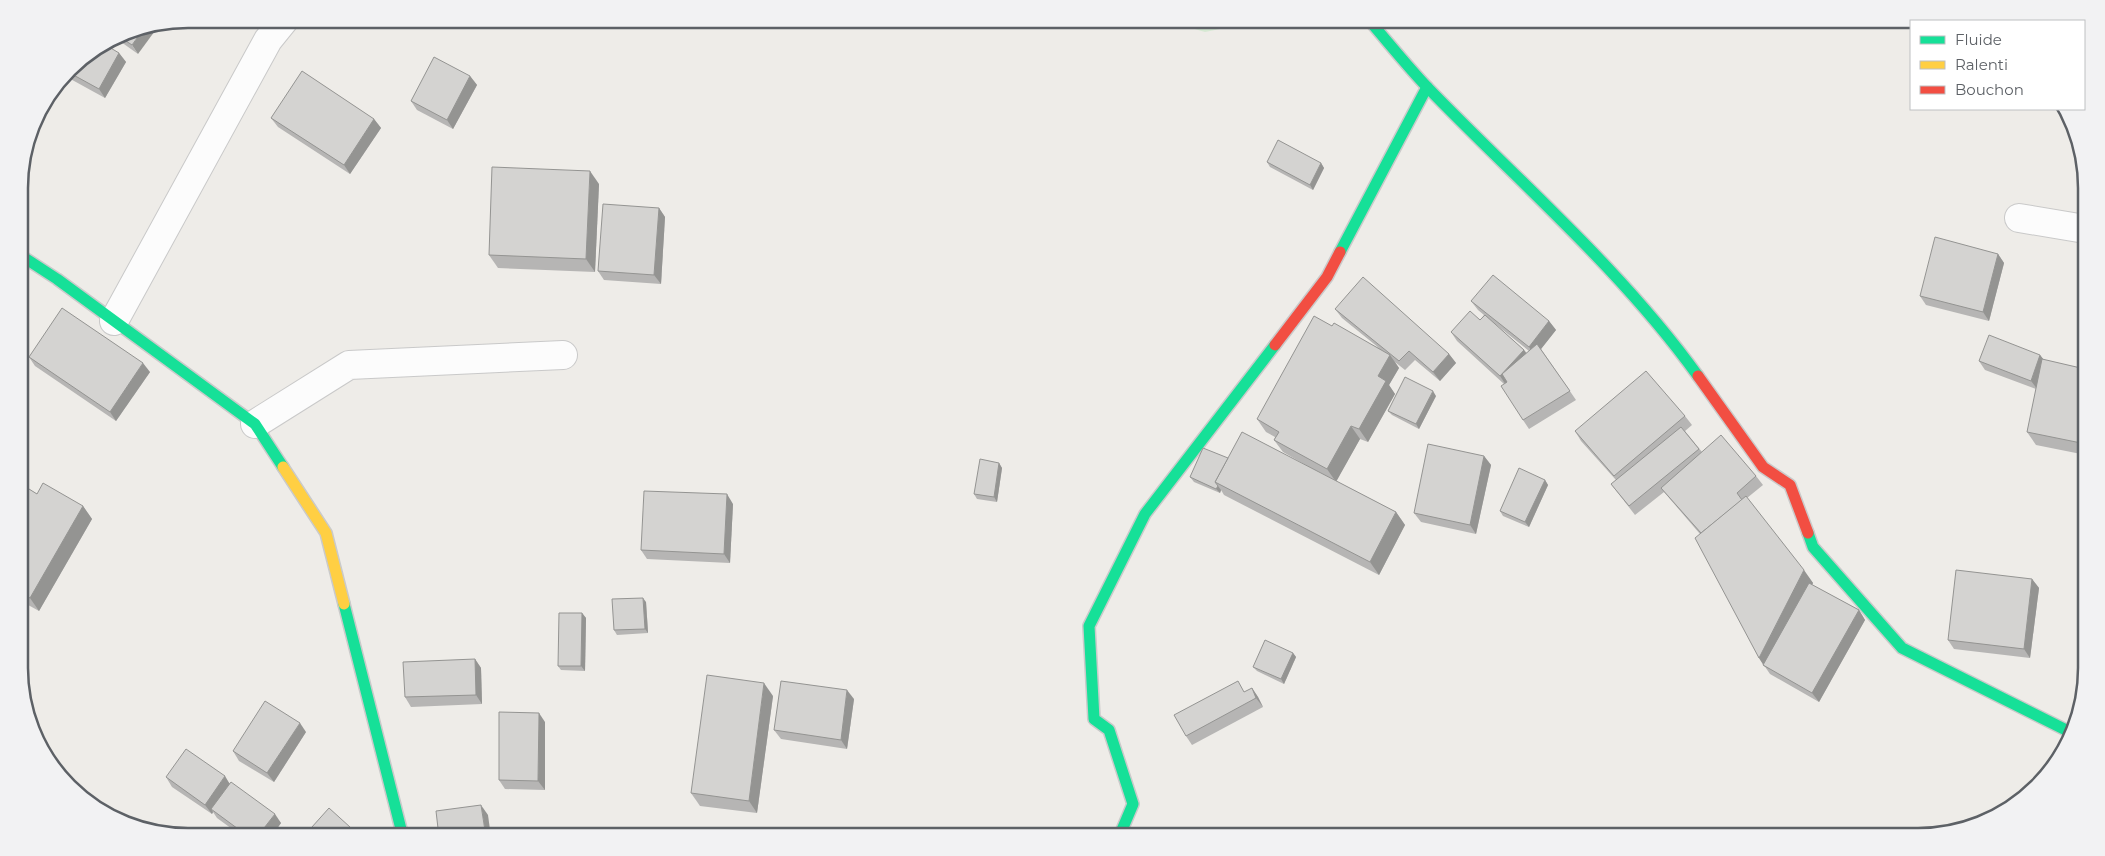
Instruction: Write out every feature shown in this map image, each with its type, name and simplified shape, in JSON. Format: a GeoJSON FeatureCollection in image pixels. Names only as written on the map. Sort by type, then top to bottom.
{"type":"FeatureCollection","features":[{"type":"Feature","properties":{"kind":"street"},"geometry":{"type":"LineString","coordinates":[[114,321],[268,40],[278,28]]}},
{"type":"Feature","properties":{"kind":"street"},"geometry":{"type":"LineString","coordinates":[[1376,28],[1426,87],[1573,230],[1679,350],[1763,467],[1790,486],[1814,547],[1902,648],[2065,730]]}},
{"type":"Feature","properties":{"kind":"street"},"geometry":{"type":"LineString","coordinates":[[1123,828],[1133,804],[1109,730],[1094,719],[1089,626],[1145,514],[1327,276],[1426,87]]}},
{"type":"Feature","properties":{"kind":"street"},"geometry":{"type":"LineString","coordinates":[[2019,218],[2078,228]]}},
{"type":"Feature","properties":{"kind":"street"},"geometry":{"type":"LineString","coordinates":[[28,261],[57,279],[255,424],[326,533],[401,828]]}},
{"type":"Feature","properties":{"kind":"street"},"geometry":{"type":"LineString","coordinates":[[255,424],[349,365],[563,355]]}},
{"type":"Feature","properties":{"kind":"green space"},"geometry":{"type":"Polygon","coordinates":[[[1191,28],[1225,28],[1205,32],[1191,28]]]}},
{"type":"Feature","properties":{"kind":"building"},"geometry":{"type":"Polygon","coordinates":[[[139,35],[132,45],[125,40],[139,35]]]}},
{"type":"Feature","properties":{"kind":"building"},"geometry":{"type":"Polygon","coordinates":[[[110,48],[119,53],[99,89],[73,75],[99,54],[110,48]]]}},
{"type":"Feature","properties":{"kind":"building"},"geometry":{"type":"Polygon","coordinates":[[[434,57],[470,76],[447,120],[411,101],[434,57]]]}},
{"type":"Feature","properties":{"kind":"building"},"geometry":{"type":"Polygon","coordinates":[[[302,71],[374,119],[344,165],[271,118],[302,71]]]}},
{"type":"Feature","properties":{"kind":"building"},"geometry":{"type":"Polygon","coordinates":[[[1278,140],[1321,163],[1310,185],[1267,162],[1278,140]]]}},
{"type":"Feature","properties":{"kind":"building"},"geometry":{"type":"Polygon","coordinates":[[[492,167],[590,171],[586,259],[489,255],[492,167]]]}},
{"type":"Feature","properties":{"kind":"building"},"geometry":{"type":"Polygon","coordinates":[[[603,204],[659,208],[654,275],[598,271],[603,204]]]}},
{"type":"Feature","properties":{"kind":"building"},"geometry":{"type":"Polygon","coordinates":[[[1935,237],[1998,254],[1983,312],[1920,296],[1935,237]]]}},
{"type":"Feature","properties":{"kind":"building"},"geometry":{"type":"Polygon","coordinates":[[[1493,275],[1549,321],[1529,347],[1471,301],[1493,275]]]}},
{"type":"Feature","properties":{"kind":"building"},"geometry":{"type":"Polygon","coordinates":[[[1363,277],[1449,354],[1433,372],[1409,351],[1399,361],[1335,309],[1363,277]]]}},
{"type":"Feature","properties":{"kind":"building"},"geometry":{"type":"Polygon","coordinates":[[[62,308],[143,363],[110,412],[29,357],[62,308]]]}},
{"type":"Feature","properties":{"kind":"building"},"geometry":{"type":"Polygon","coordinates":[[[1470,311],[1480,320],[1485,315],[1524,350],[1500,376],[1451,332],[1470,311]]]}},
{"type":"Feature","properties":{"kind":"building"},"geometry":{"type":"Polygon","coordinates":[[[1314,316],[1332,326],[1334,323],[1390,355],[1378,376],[1386,381],[1359,429],[1351,426],[1327,469],[1274,440],[1279,432],[1257,419],[1314,316]]]}},
{"type":"Feature","properties":{"kind":"building"},"geometry":{"type":"Polygon","coordinates":[[[1989,335],[2040,355],[2031,381],[1979,361],[1989,335]]]}},
{"type":"Feature","properties":{"kind":"building"},"geometry":{"type":"Polygon","coordinates":[[[1537,344],[1570,391],[1523,420],[1501,386],[1507,382],[1502,374],[1537,344]]]}},
{"type":"Feature","properties":{"kind":"building"},"geometry":{"type":"Polygon","coordinates":[[[2042,359],[2078,367],[2078,442],[2027,432],[2042,359]]]}},
{"type":"Feature","properties":{"kind":"building"},"geometry":{"type":"Polygon","coordinates":[[[1646,371],[1685,416],[1614,476],[1575,431],[1646,371]]]}},
{"type":"Feature","properties":{"kind":"building"},"geometry":{"type":"Polygon","coordinates":[[[1405,377],[1433,391],[1416,424],[1388,411],[1405,377]]]}},
{"type":"Feature","properties":{"kind":"building"},"geometry":{"type":"Polygon","coordinates":[[[1681,427],[1699,449],[1629,506],[1611,484],[1681,427]]]}},
{"type":"Feature","properties":{"kind":"building"},"geometry":{"type":"Polygon","coordinates":[[[1242,432],[1396,512],[1370,562],[1215,482],[1242,432]]]}},
{"type":"Feature","properties":{"kind":"building"},"geometry":{"type":"Polygon","coordinates":[[[1721,435],[1756,476],[1737,493],[1742,500],[1701,533],[1661,488],[1721,435]]]}},
{"type":"Feature","properties":{"kind":"building"},"geometry":{"type":"Polygon","coordinates":[[[1428,444],[1484,456],[1470,525],[1414,513],[1428,444]]]}},
{"type":"Feature","properties":{"kind":"building"},"geometry":{"type":"Polygon","coordinates":[[[1203,448],[1228,458],[1215,482],[1218,486],[1216,489],[1190,477],[1203,448]]]}},
{"type":"Feature","properties":{"kind":"building"},"geometry":{"type":"Polygon","coordinates":[[[980,459],[999,463],[994,497],[974,494],[980,459]]]}},
{"type":"Feature","properties":{"kind":"building"},"geometry":{"type":"Polygon","coordinates":[[[1519,468],[1545,480],[1525,522],[1500,511],[1519,468]]]}},
{"type":"Feature","properties":{"kind":"building"},"geometry":{"type":"Polygon","coordinates":[[[43,483],[83,506],[30,598],[28,597],[28,488],[37,494],[43,483]]]}},
{"type":"Feature","properties":{"kind":"building"},"geometry":{"type":"Polygon","coordinates":[[[644,491],[727,494],[724,554],[641,550],[644,491]]]}},
{"type":"Feature","properties":{"kind":"building"},"geometry":{"type":"Polygon","coordinates":[[[1746,496],[1804,570],[1759,658],[1695,538],[1746,496]]]}},
{"type":"Feature","properties":{"kind":"building"},"geometry":{"type":"Polygon","coordinates":[[[1956,570],[2032,579],[2024,649],[1948,640],[1956,570]]]}},
{"type":"Feature","properties":{"kind":"building"},"geometry":{"type":"Polygon","coordinates":[[[1809,583],[1859,610],[1812,693],[1763,665],[1809,583]]]}},
{"type":"Feature","properties":{"kind":"building"},"geometry":{"type":"Polygon","coordinates":[[[643,598],[645,629],[614,630],[612,599],[643,598]]]}},
{"type":"Feature","properties":{"kind":"building"},"geometry":{"type":"Polygon","coordinates":[[[559,613],[582,613],[581,666],[558,666],[559,613]]]}},
{"type":"Feature","properties":{"kind":"building"},"geometry":{"type":"Polygon","coordinates":[[[1265,640],[1293,653],[1281,679],[1253,667],[1265,640]]]}},
{"type":"Feature","properties":{"kind":"building"},"geometry":{"type":"Polygon","coordinates":[[[475,659],[476,695],[405,697],[403,662],[475,659]]]}},
{"type":"Feature","properties":{"kind":"building"},"geometry":{"type":"Polygon","coordinates":[[[707,675],[764,683],[749,801],[691,793],[707,675]]]}},
{"type":"Feature","properties":{"kind":"building"},"geometry":{"type":"Polygon","coordinates":[[[781,681],[847,690],[841,740],[774,730],[781,681]]]}},
{"type":"Feature","properties":{"kind":"building"},"geometry":{"type":"Polygon","coordinates":[[[1238,681],[1244,692],[1252,688],[1256,698],[1186,736],[1174,715],[1238,681]]]}},
{"type":"Feature","properties":{"kind":"building"},"geometry":{"type":"Polygon","coordinates":[[[265,701],[300,723],[267,773],[233,751],[265,701]]]}},
{"type":"Feature","properties":{"kind":"building"},"geometry":{"type":"Polygon","coordinates":[[[499,712],[539,713],[538,781],[499,780],[499,712]]]}},
{"type":"Feature","properties":{"kind":"building"},"geometry":{"type":"Polygon","coordinates":[[[186,749],[225,776],[205,805],[166,777],[186,749]]]}},
{"type":"Feature","properties":{"kind":"building"},"geometry":{"type":"Polygon","coordinates":[[[231,782],[275,814],[264,828],[237,828],[211,809],[231,782]]]}},
{"type":"Feature","properties":{"kind":"building"},"geometry":{"type":"Polygon","coordinates":[[[481,805],[485,828],[438,828],[436,811],[481,805]]]}},
{"type":"Feature","properties":{"kind":"building"},"geometry":{"type":"Polygon","coordinates":[[[329,808],[351,828],[311,828],[329,808]]]}},
{"type":"Feature","properties":{"kind":"traffic: fast"},"geometry":{"type":"LineString","coordinates":[[1376,28],[1428,88],[1603,263],[1668,337],[1698,376]]}},
{"type":"Feature","properties":{"kind":"traffic: fast"},"geometry":{"type":"LineString","coordinates":[[1340,252],[1427,87]]}},
{"type":"Feature","properties":{"kind":"traffic: fast"},"geometry":{"type":"LineString","coordinates":[[28,260],[57,279],[255,424],[283,467]]}},
{"type":"Feature","properties":{"kind":"traffic: fast"},"geometry":{"type":"LineString","coordinates":[[1123,828],[1133,804],[1109,730],[1094,719],[1089,626],[1145,514],[1275,345]]}},
{"type":"Feature","properties":{"kind":"traffic: fast"},"geometry":{"type":"LineString","coordinates":[[1808,533],[1813,547],[1902,648],[2065,730]]}},
{"type":"Feature","properties":{"kind":"traffic: fast"},"geometry":{"type":"LineString","coordinates":[[344,604],[401,828]]}},
{"type":"Feature","properties":{"kind":"traffic: slow"},"geometry":{"type":"LineString","coordinates":[[283,467],[326,533],[344,604]]}},
{"type":"Feature","properties":{"kind":"traffic: jam"},"geometry":{"type":"LineString","coordinates":[[1275,345],[1327,277],[1340,252]]}},
{"type":"Feature","properties":{"kind":"traffic: jam"},"geometry":{"type":"LineString","coordinates":[[1698,376],[1763,467],[1790,485],[1808,533]]}}]}
